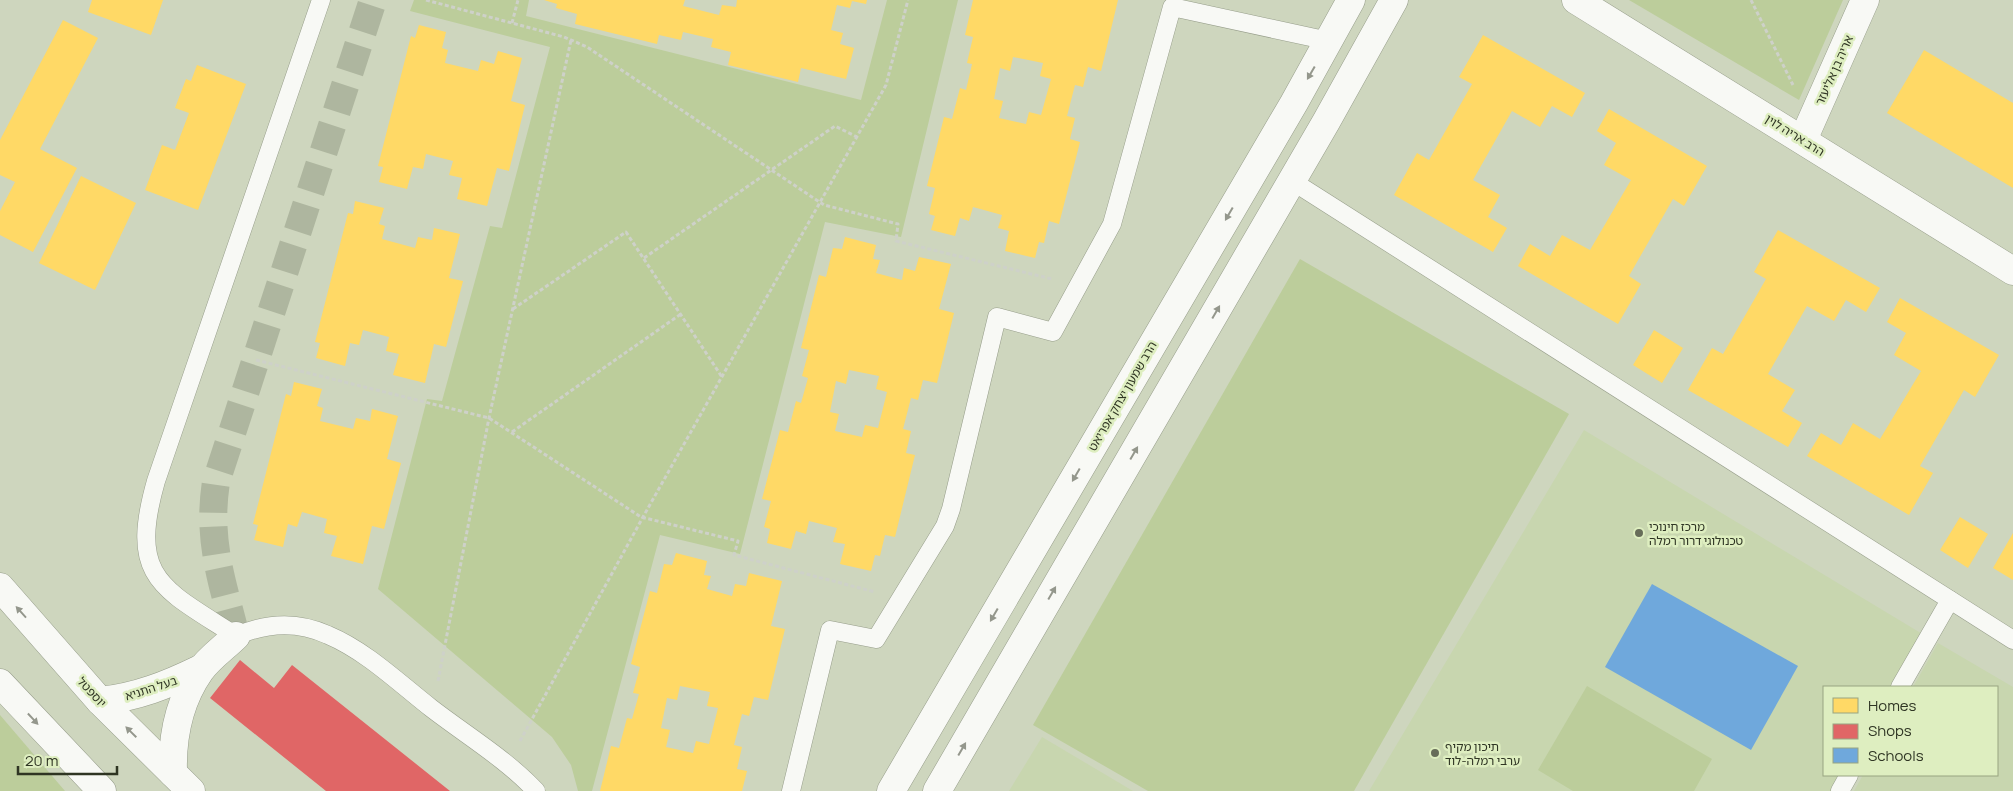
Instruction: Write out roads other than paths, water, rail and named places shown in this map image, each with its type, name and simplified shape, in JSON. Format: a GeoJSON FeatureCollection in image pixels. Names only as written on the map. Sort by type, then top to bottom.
{"type":"FeatureCollection","features":[{"type":"Feature","properties":{"kind":"street","name":"הרב שמעון יצחק אפריאט"},"geometry":{"type":"LineString","coordinates":[[891,791],[1329,41],[1351,0]]}},
{"type":"Feature","properties":{"kind":"street"},"geometry":{"type":"LineString","coordinates":[[937,791],[1292,181],[1371,44],[1394,0]]}},
{"type":"Feature","properties":{"kind":"street"},"geometry":{"type":"LineString","coordinates":[[1371,44],[1397,11],[1412,0]]}},
{"type":"Feature","properties":{"kind":"street","name":"הרב אריה לוין"},"geometry":{"type":"LineString","coordinates":[[1576,0],[1807,131],[2013,270]]}},
{"type":"Feature","properties":{"kind":"street"},"geometry":{"type":"LineString","coordinates":[[1593,0],[1612,22]]}},
{"type":"Feature","properties":{"kind":"street","name":"אריה בן אליעזר"},"geometry":{"type":"LineString","coordinates":[[1807,131],[1865,0]]}},
{"type":"Feature","properties":{"kind":"street","name":"יוספטל"},"geometry":{"type":"LineString","coordinates":[[0,587],[100,701],[182,782]]}},
{"type":"Feature","properties":{"kind":"street","name":"בעל התניא"},"geometry":{"type":"LineString","coordinates":[[100,701],[124,698],[155,690],[200,669],[236,636]]}},
{"type":"Feature","properties":{"kind":"street","name":"בעל התניא"},"geometry":{"type":"LineString","coordinates":[[182,782],[174,744],[180,710],[200,669]]}},
{"type":"Feature","properties":{"kind":"street"},"geometry":{"type":"LineString","coordinates":[[0,683],[102,791]]}},
{"type":"Feature","properties":{"kind":"lane"},"geometry":{"type":"LineString","coordinates":[[321,0],[156,481],[149,507],[146,531],[147,551],[153,570],[162,584],[177,597],[236,636],[254,628],[276,625],[298,626],[328,634],[356,650],[507,765],[536,791]]}},
{"type":"Feature","properties":{"kind":"lane"},"geometry":{"type":"LineString","coordinates":[[791,791],[830,630],[876,639],[945,526],[951,509],[997,317],[1054,332],[1112,224],[1172,6],[1329,41]]}},
{"type":"Feature","properties":{"kind":"lane"},"geometry":{"type":"LineString","coordinates":[[1292,181],[2013,640]]}},
{"type":"Feature","properties":{"kind":"lane"},"geometry":{"type":"LineString","coordinates":[[1901,686],[1950,600]]}},
{"type":"Feature","properties":{"kind":"lane"},"geometry":{"type":"LineString","coordinates":[[1840,791],[1848,776]]}},
{"type":"Feature","properties":{"kind":"tunnel"},"geometry":{"type":"LineString","coordinates":[[236,636],[217,560],[213,523],[216,482],[373,0]]}},
{"type":"Feature","properties":{"kind":"place","name":"מרכז חינוכי טכנולוגי דרור רמלה"},"geometry":{"type":"Point","coordinates":[1639,533]}},
{"type":"Feature","properties":{"kind":"place","name":"תיכון מקיף ערבי רמלה-לוד"},"geometry":{"type":"Point","coordinates":[1435,753]}}]}
